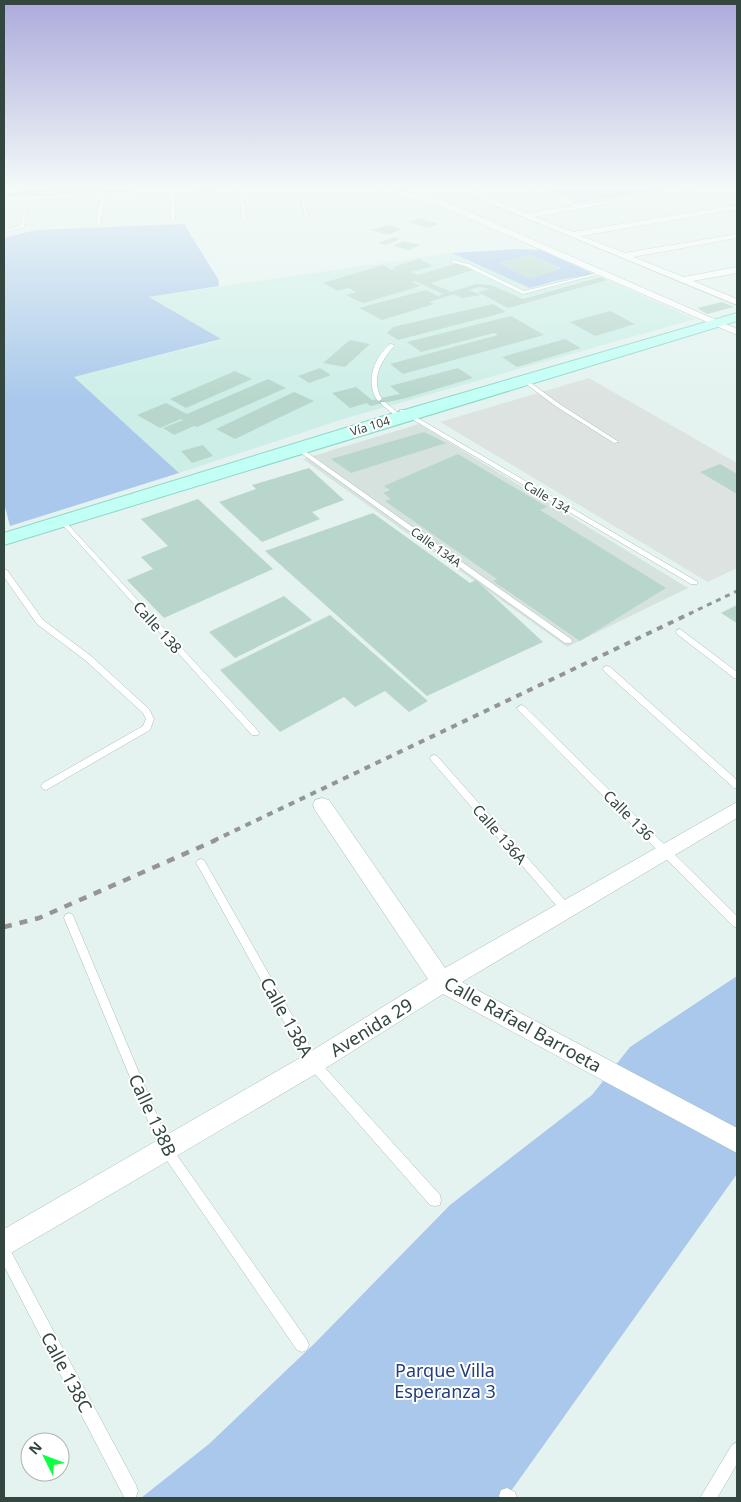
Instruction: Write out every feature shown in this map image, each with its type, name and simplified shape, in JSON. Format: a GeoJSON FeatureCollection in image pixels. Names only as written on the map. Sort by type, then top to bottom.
{"type":"FeatureCollection","features":[{"type":"Feature","properties":{"kind":"main road","name":"Vía 104"},"geometry":{"type":"LineString","coordinates":[[4,539],[403,414],[737,317]]}},
{"type":"Feature","properties":{"kind":"street"},"geometry":{"type":"LineString","coordinates":[[569,259],[737,332]]}},
{"type":"Feature","properties":{"kind":"street"},"geometry":{"type":"LineString","coordinates":[[632,259],[737,302]]}},
{"type":"Feature","properties":{"kind":"street"},"geometry":{"type":"LineString","coordinates":[[683,280],[737,270]]}},
{"type":"Feature","properties":{"kind":"street","name":"Calle Rafael Barroeta"},"geometry":{"type":"LineString","coordinates":[[322,805],[442,982],[737,1141]]}},
{"type":"Feature","properties":{"kind":"street","name":"Avenida 29"},"geometry":{"type":"LineString","coordinates":[[4,1244],[313,1063],[442,982],[737,809]]}},
{"type":"Feature","properties":{"kind":"lane"},"geometry":{"type":"LineString","coordinates":[[452,261],[467,265],[523,293],[601,273]]}},
{"type":"Feature","properties":{"kind":"lane","name":"Calle 134"},"geometry":{"type":"LineString","coordinates":[[392,345],[384,350],[377,366],[373,386],[381,401],[694,582]]}},
{"type":"Feature","properties":{"kind":"lane"},"geometry":{"type":"LineString","coordinates":[[524,380],[559,406],[616,442]]}},
{"type":"Feature","properties":{"kind":"lane","name":"Calle 134A"},"geometry":{"type":"LineString","coordinates":[[304,452],[568,641]]}},
{"type":"Feature","properties":{"kind":"lane","name":"Calle 138"},"geometry":{"type":"LineString","coordinates":[[62,521],[255,732]]}},
{"type":"Feature","properties":{"kind":"lane"},"geometry":{"type":"LineString","coordinates":[[4,572],[40,622],[88,658],[146,711],[150,719],[148,728],[46,786]]}},
{"type":"Feature","properties":{"kind":"lane"},"geometry":{"type":"LineString","coordinates":[[680,632],[737,676]]}},
{"type":"Feature","properties":{"kind":"lane"},"geometry":{"type":"LineString","coordinates":[[607,670],[737,785]]}},
{"type":"Feature","properties":{"kind":"lane","name":"Calle 136"},"geometry":{"type":"LineString","coordinates":[[520,708],[737,923]]}},
{"type":"Feature","properties":{"kind":"lane","name":"Calle 136A"},"geometry":{"type":"LineString","coordinates":[[434,758],[566,909]]}},
{"type":"Feature","properties":{"kind":"lane","name":"Calle 138A"},"geometry":{"type":"LineString","coordinates":[[201,863],[313,1063],[435,1200]]}},
{"type":"Feature","properties":{"kind":"lane","name":"Calle 138B"},"geometry":{"type":"LineString","coordinates":[[69,918],[165,1148],[302,1345]]}},
{"type":"Feature","properties":{"kind":"lane","name":"Calle 138C"},"geometry":{"type":"LineString","coordinates":[[4,1253],[130,1492]]}},
{"type":"Feature","properties":{"kind":"lane"},"geometry":{"type":"LineString","coordinates":[[708,1498],[737,1450]]}},
{"type":"Feature","properties":{"kind":"shaded area"},"geometry":{"type":"Polygon","coordinates":[[[410,259],[466,259],[530,288],[559,280],[594,274],[695,319],[350,417],[179,473],[74,377],[221,340],[149,297],[410,259]]]}},
{"type":"Feature","properties":{"kind":"shaded area"},"geometry":{"type":"Polygon","coordinates":[[[589,378],[737,463],[737,568],[708,582],[440,422],[589,378]]]}},
{"type":"Feature","properties":{"kind":"shaded area"},"geometry":{"type":"Polygon","coordinates":[[[419,424],[688,588],[567,647],[303,459],[419,424]]]}},
{"type":"Feature","properties":{"kind":"green space"},"geometry":{"type":"Polygon","coordinates":[[[4,259],[206,259],[218,279],[219,286],[149,297],[221,339],[74,377],[179,473],[10,526],[4,503],[4,259]]]}},
{"type":"Feature","properties":{"kind":"green space"},"geometry":{"type":"Polygon","coordinates":[[[466,259],[514,259],[499,263],[529,278],[560,269],[539,259],[561,259],[594,274],[559,280],[530,288],[466,259]]]}},
{"type":"Feature","properties":{"kind":"green space","name":"Parque Villa Esperanza 3"},"geometry":{"type":"Polygon","coordinates":[[[737,976],[737,1174],[506,1498],[141,1498],[209,1444],[315,1343],[450,1205],[592,1095],[630,1047],[737,976]]]}},
{"type":"Feature","properties":{"kind":"building"},"geometry":{"type":"Polygon","coordinates":[[[419,259],[433,266],[411,272],[418,275],[458,263],[473,270],[431,283],[451,292],[476,284],[491,285],[523,299],[601,277],[607,280],[508,308],[478,292],[490,289],[480,287],[469,290],[481,295],[462,298],[454,294],[429,302],[434,304],[382,320],[359,308],[426,290],[438,296],[443,294],[415,281],[412,282],[421,286],[363,303],[346,295],[356,292],[349,288],[338,291],[323,283],[383,265],[392,270],[397,269],[393,267],[419,259]]]}},
{"type":"Feature","properties":{"kind":"building"},"geometry":{"type":"Polygon","coordinates":[[[514,259],[539,259],[561,269],[529,278],[499,263],[514,259]]]}},
{"type":"Feature","properties":{"kind":"building"},"geometry":{"type":"Polygon","coordinates":[[[722,302],[734,307],[707,314],[697,308],[722,302]]]}},
{"type":"Feature","properties":{"kind":"building"},"geometry":{"type":"Polygon","coordinates":[[[493,304],[506,312],[398,340],[387,333],[393,327],[493,304]]]}},
{"type":"Feature","properties":{"kind":"building"},"geometry":{"type":"Polygon","coordinates":[[[610,311],[635,324],[595,336],[570,322],[610,311]]]}},
{"type":"Feature","properties":{"kind":"building"},"geometry":{"type":"Polygon","coordinates":[[[511,316],[544,335],[403,374],[390,364],[498,335],[494,333],[421,352],[407,342],[511,316]]]}},
{"type":"Feature","properties":{"kind":"building"},"geometry":{"type":"Polygon","coordinates":[[[565,339],[581,348],[517,367],[502,357],[565,339]]]}},
{"type":"Feature","properties":{"kind":"building"},"geometry":{"type":"Polygon","coordinates":[[[350,340],[370,344],[345,367],[323,363],[350,340]]]}},
{"type":"Feature","properties":{"kind":"building"},"geometry":{"type":"Polygon","coordinates":[[[320,368],[331,375],[309,383],[298,376],[320,368]]]}},
{"type":"Feature","properties":{"kind":"building"},"geometry":{"type":"Polygon","coordinates":[[[458,368],[473,378],[406,398],[370,406],[367,403],[350,408],[332,393],[356,387],[372,400],[400,394],[390,386],[458,368]]]}},
{"type":"Feature","properties":{"kind":"building"},"geometry":{"type":"Polygon","coordinates":[[[235,371],[252,379],[186,408],[170,399],[235,371]]]}},
{"type":"Feature","properties":{"kind":"building"},"geometry":{"type":"Polygon","coordinates":[[[268,379],[286,388],[197,427],[194,426],[174,435],[163,428],[183,420],[181,419],[160,428],[137,415],[166,403],[187,414],[268,379]]]}},
{"type":"Feature","properties":{"kind":"building"},"geometry":{"type":"Polygon","coordinates":[[[294,392],[314,401],[235,439],[216,429],[294,392]]]}},
{"type":"Feature","properties":{"kind":"building"},"geometry":{"type":"Polygon","coordinates":[[[424,432],[446,443],[351,473],[331,459],[424,432]]]}},
{"type":"Feature","properties":{"kind":"building"},"geometry":{"type":"Polygon","coordinates":[[[203,445],[213,456],[192,463],[181,451],[203,445]]]}},
{"type":"Feature","properties":{"kind":"building"},"geometry":{"type":"Polygon","coordinates":[[[458,454],[547,507],[540,510],[666,588],[580,641],[493,581],[497,579],[385,501],[391,499],[383,493],[390,490],[384,486],[458,454]]]}},
{"type":"Feature","properties":{"kind":"building"},"geometry":{"type":"Polygon","coordinates":[[[720,464],[737,474],[737,494],[700,472],[720,464]]]}},
{"type":"Feature","properties":{"kind":"building"},"geometry":{"type":"Polygon","coordinates":[[[309,468],[344,500],[312,512],[320,519],[262,542],[219,502],[256,489],[252,485],[309,468]]]}},
{"type":"Feature","properties":{"kind":"building"},"geometry":{"type":"Polygon","coordinates":[[[198,499],[273,569],[164,618],[127,580],[153,569],[141,557],[168,546],[141,519],[198,499]]]}},
{"type":"Feature","properties":{"kind":"building"},"geometry":{"type":"Polygon","coordinates":[[[373,513],[470,583],[476,580],[543,642],[427,696],[265,551],[373,513]]]}},
{"type":"Feature","properties":{"kind":"building"},"geometry":{"type":"Polygon","coordinates":[[[284,596],[312,620],[235,658],[209,632],[284,596]]]}},
{"type":"Feature","properties":{"kind":"building"},"geometry":{"type":"Polygon","coordinates":[[[737,605],[737,623],[721,613],[737,605]]]}},
{"type":"Feature","properties":{"kind":"building"},"geometry":{"type":"Polygon","coordinates":[[[330,615],[428,701],[409,712],[385,691],[355,707],[344,697],[280,732],[220,670],[330,615]]]}},
{"type":"Feature","properties":{"kind":"railway"},"geometry":{"type":"LineString","coordinates":[[689,614],[737,591]]}},
{"type":"Feature","properties":{"kind":"railway"},"geometry":{"type":"LineString","coordinates":[[213,841],[691,613]]}},
{"type":"Feature","properties":{"kind":"railway"},"geometry":{"type":"LineString","coordinates":[[4,927],[39,918],[216,840]]}}]}
